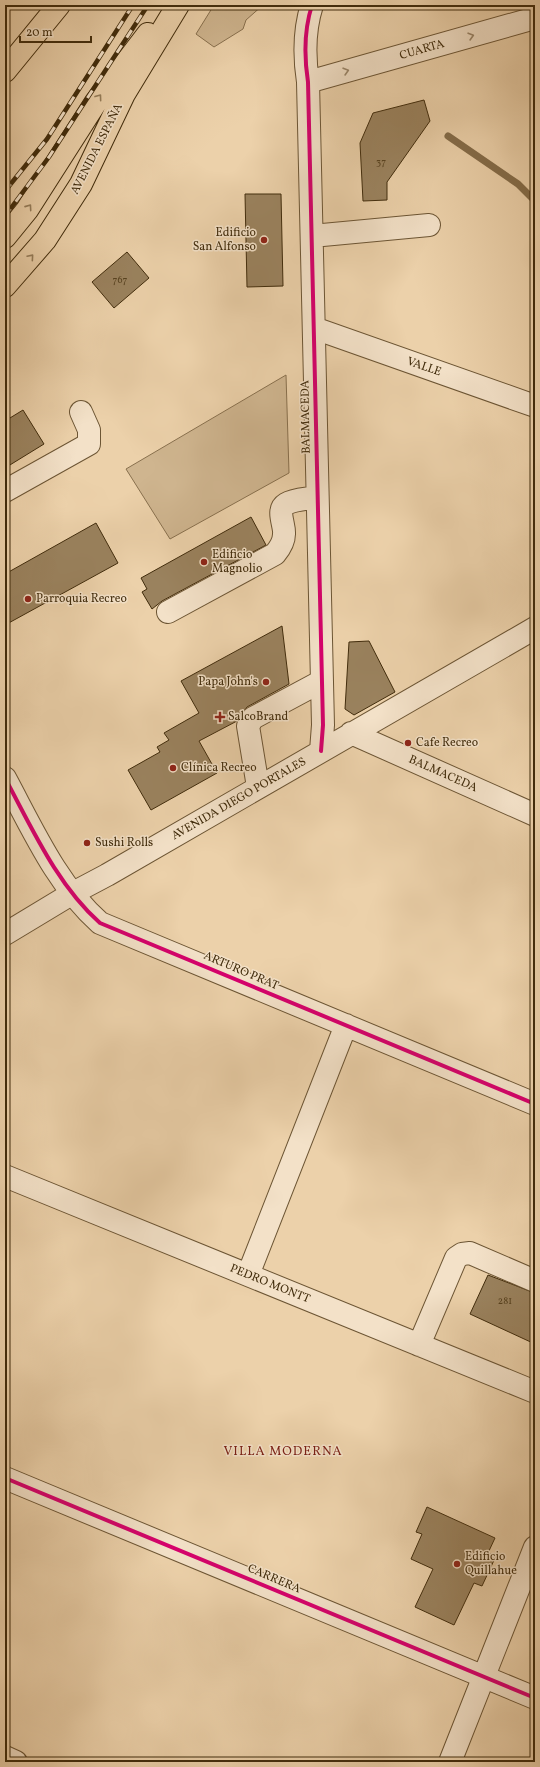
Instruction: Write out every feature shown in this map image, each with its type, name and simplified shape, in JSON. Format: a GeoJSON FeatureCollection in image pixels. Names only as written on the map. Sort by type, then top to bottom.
{"type":"FeatureCollection","features":[{"type":"Feature","properties":{"kind":"main road"},"geometry":{"type":"LineString","coordinates":[[5,71],[59,5]]}},
{"type":"Feature","properties":{"kind":"main road","name":"AVENIDA ESPAÑA"},"geometry":{"type":"LineString","coordinates":[[5,237],[27,210],[81,125],[116,74],[173,5]]}},
{"type":"Feature","properties":{"kind":"main road","name":"AVENIDA ESPAÑA"},"geometry":{"type":"LineString","coordinates":[[5,286],[45,240],[80,184],[124,94],[178,5]]}},
{"type":"Feature","properties":{"kind":"street","name":"BALMACEDA"},"geometry":{"type":"LineString","coordinates":[[312,5],[306,32],[305,53],[308,82],[318,497],[323,725],[321,751]]}},
{"type":"Feature","properties":{"kind":"street","name":"CUARTA"},"geometry":{"type":"LineString","coordinates":[[308,82],[535,18]]}},
{"type":"Feature","properties":{"kind":"street"},"geometry":{"type":"LineString","coordinates":[[312,236],[429,225]]}},
{"type":"Feature","properties":{"kind":"street","name":"VALLE"},"geometry":{"type":"LineString","coordinates":[[314,328],[535,406]]}},
{"type":"Feature","properties":{"kind":"street"},"geometry":{"type":"LineString","coordinates":[[5,491],[89,444],[89,430],[81,412]]}},
{"type":"Feature","properties":{"kind":"street"},"geometry":{"type":"LineString","coordinates":[[168,612],[276,554],[281,546],[284,534],[281,512],[283,507],[287,503],[318,497]]}},
{"type":"Feature","properties":{"kind":"street","name":"AVENIDA DIEGO PORTALES"},"geometry":{"type":"LineString","coordinates":[[5,934],[72,893],[107,875],[535,628]]}},
{"type":"Feature","properties":{"kind":"street"},"geometry":{"type":"LineString","coordinates":[[258,787],[248,726],[250,721],[322,681]]}},
{"type":"Feature","properties":{"kind":"street","name":"BALMACEDA"},"geometry":{"type":"LineString","coordinates":[[351,734],[535,815]]}},
{"type":"Feature","properties":{"kind":"street","name":"ARTURO PRAT"},"geometry":{"type":"LineString","coordinates":[[5,778],[51,860],[72,893],[84,909],[100,923],[535,1104]]}},
{"type":"Feature","properties":{"kind":"street"},"geometry":{"type":"LineString","coordinates":[[248,1275],[346,1025]]}},
{"type":"Feature","properties":{"kind":"street","name":"PEDRO MONTT"},"geometry":{"type":"LineString","coordinates":[[5,1176],[535,1392]]}},
{"type":"Feature","properties":{"kind":"street"},"geometry":{"type":"LineString","coordinates":[[419,1345],[456,1258],[462,1254],[470,1253],[535,1281]]}},
{"type":"Feature","properties":{"kind":"street","name":"CARRERA"},"geometry":{"type":"LineString","coordinates":[[5,1478],[535,1698]]}},
{"type":"Feature","properties":{"kind":"street"},"geometry":{"type":"LineString","coordinates":[[450,1762],[535,1547]]}},
{"type":"Feature","properties":{"kind":"street"},"geometry":{"type":"LineString","coordinates":[[5,1757],[16,1762]]}},
{"type":"Feature","properties":{"kind":"shaded area"},"geometry":{"type":"Polygon","coordinates":[[[214,5],[263,5],[246,20],[243,29],[214,47],[196,34],[214,5]]]}},
{"type":"Feature","properties":{"kind":"shaded area"},"geometry":{"type":"Polygon","coordinates":[[[286,375],[289,473],[170,539],[126,469],[286,375]]]}},
{"type":"Feature","properties":{"kind":"building"},"geometry":{"type":"Polygon","coordinates":[[[424,100],[430,121],[387,182],[387,200],[363,201],[360,143],[373,113],[424,100]]]}},
{"type":"Feature","properties":{"kind":"building","name":"Edificio San Alfonso"},"geometry":{"type":"Polygon","coordinates":[[[245,194],[281,194],[283,286],[247,287],[245,194]]]}},
{"type":"Feature","properties":{"kind":"building"},"geometry":{"type":"Polygon","coordinates":[[[127,252],[149,278],[114,308],[92,282],[127,252]]]}},
{"type":"Feature","properties":{"kind":"building"},"geometry":{"type":"Polygon","coordinates":[[[23,410],[44,444],[5,468],[5,421],[23,410]]]}},
{"type":"Feature","properties":{"kind":"building","name":"Edificio Magnolio"},"geometry":{"type":"Polygon","coordinates":[[[251,517],[266,545],[162,601],[152,609],[142,592],[147,589],[141,578],[251,517]]]}},
{"type":"Feature","properties":{"kind":"building","name":"Parroquia Recreo"},"geometry":{"type":"Polygon","coordinates":[[[96,523],[118,563],[5,625],[5,574],[96,523]]]}},
{"type":"Feature","properties":{"kind":"building"},"geometry":{"type":"Polygon","coordinates":[[[282,626],[289,684],[247,707],[237,721],[199,741],[217,773],[151,810],[128,770],[160,752],[157,747],[169,740],[164,733],[199,713],[181,681],[282,626]]]}},
{"type":"Feature","properties":{"kind":"building"},"geometry":{"type":"Polygon","coordinates":[[[369,641],[395,692],[354,715],[345,709],[349,642],[369,641]]]}},
{"type":"Feature","properties":{"kind":"building"},"geometry":{"type":"Polygon","coordinates":[[[488,1275],[535,1293],[535,1344],[470,1314],[488,1275]]]}},
{"type":"Feature","properties":{"kind":"building","name":"Edificio Quillahue"},"geometry":{"type":"Polygon","coordinates":[[[427,1507],[495,1538],[488,1553],[496,1556],[482,1586],[474,1583],[454,1625],[415,1607],[433,1569],[411,1559],[422,1534],[416,1532],[427,1507]]]}},
{"type":"Feature","properties":{"kind":"waterway"},"geometry":{"type":"LineString","coordinates":[[448,136],[518,184],[535,201]]}},
{"type":"Feature","properties":{"kind":"railway"},"geometry":{"type":"LineString","coordinates":[[5,191],[47,139],[133,5]]}},
{"type":"Feature","properties":{"kind":"railway"},"geometry":{"type":"LineString","coordinates":[[5,216],[49,157],[148,5]]}},
{"type":"Feature","properties":{"kind":"cycle path"},"geometry":{"type":"LineString","coordinates":[[312,5],[307,24],[305,53],[308,82],[323,725],[321,751]]}},
{"type":"Feature","properties":{"kind":"cycle path"},"geometry":{"type":"LineString","coordinates":[[5,778],[46,855],[58,874],[85,908],[100,923],[535,1104]]}},
{"type":"Feature","properties":{"kind":"cycle path"},"geometry":{"type":"LineString","coordinates":[[5,1478],[535,1698]]}},
{"type":"Feature","properties":{"kind":"place","name":"Edificio San Alfonso"},"geometry":{"type":"Point","coordinates":[264,240]}},
{"type":"Feature","properties":{"kind":"place","name":"Edificio Magnolio"},"geometry":{"type":"Point","coordinates":[204,562]}},
{"type":"Feature","properties":{"kind":"place","name":"Parroquia Recreo"},"geometry":{"type":"Point","coordinates":[28,599]}},
{"type":"Feature","properties":{"kind":"place","name":"Papa John's"},"geometry":{"type":"Point","coordinates":[266,682]}},
{"type":"Feature","properties":{"kind":"place","name":"SalcoBrand"},"geometry":{"type":"Point","coordinates":[220,717]}},
{"type":"Feature","properties":{"kind":"place","name":"Cafe Recreo"},"geometry":{"type":"Point","coordinates":[408,743]}},
{"type":"Feature","properties":{"kind":"place","name":"Clínica Recreo"},"geometry":{"type":"Point","coordinates":[173,768]}},
{"type":"Feature","properties":{"kind":"place","name":"Sushi Rolls"},"geometry":{"type":"Point","coordinates":[87,843]}},
{"type":"Feature","properties":{"kind":"place","name":"Edificio Quillahue"},"geometry":{"type":"Point","coordinates":[457,1564]}},
{"type":"Feature","properties":{"kind":"district","name":"VILLA MODERNA"},"geometry":{"type":"Point","coordinates":[283,1452]}}]}
